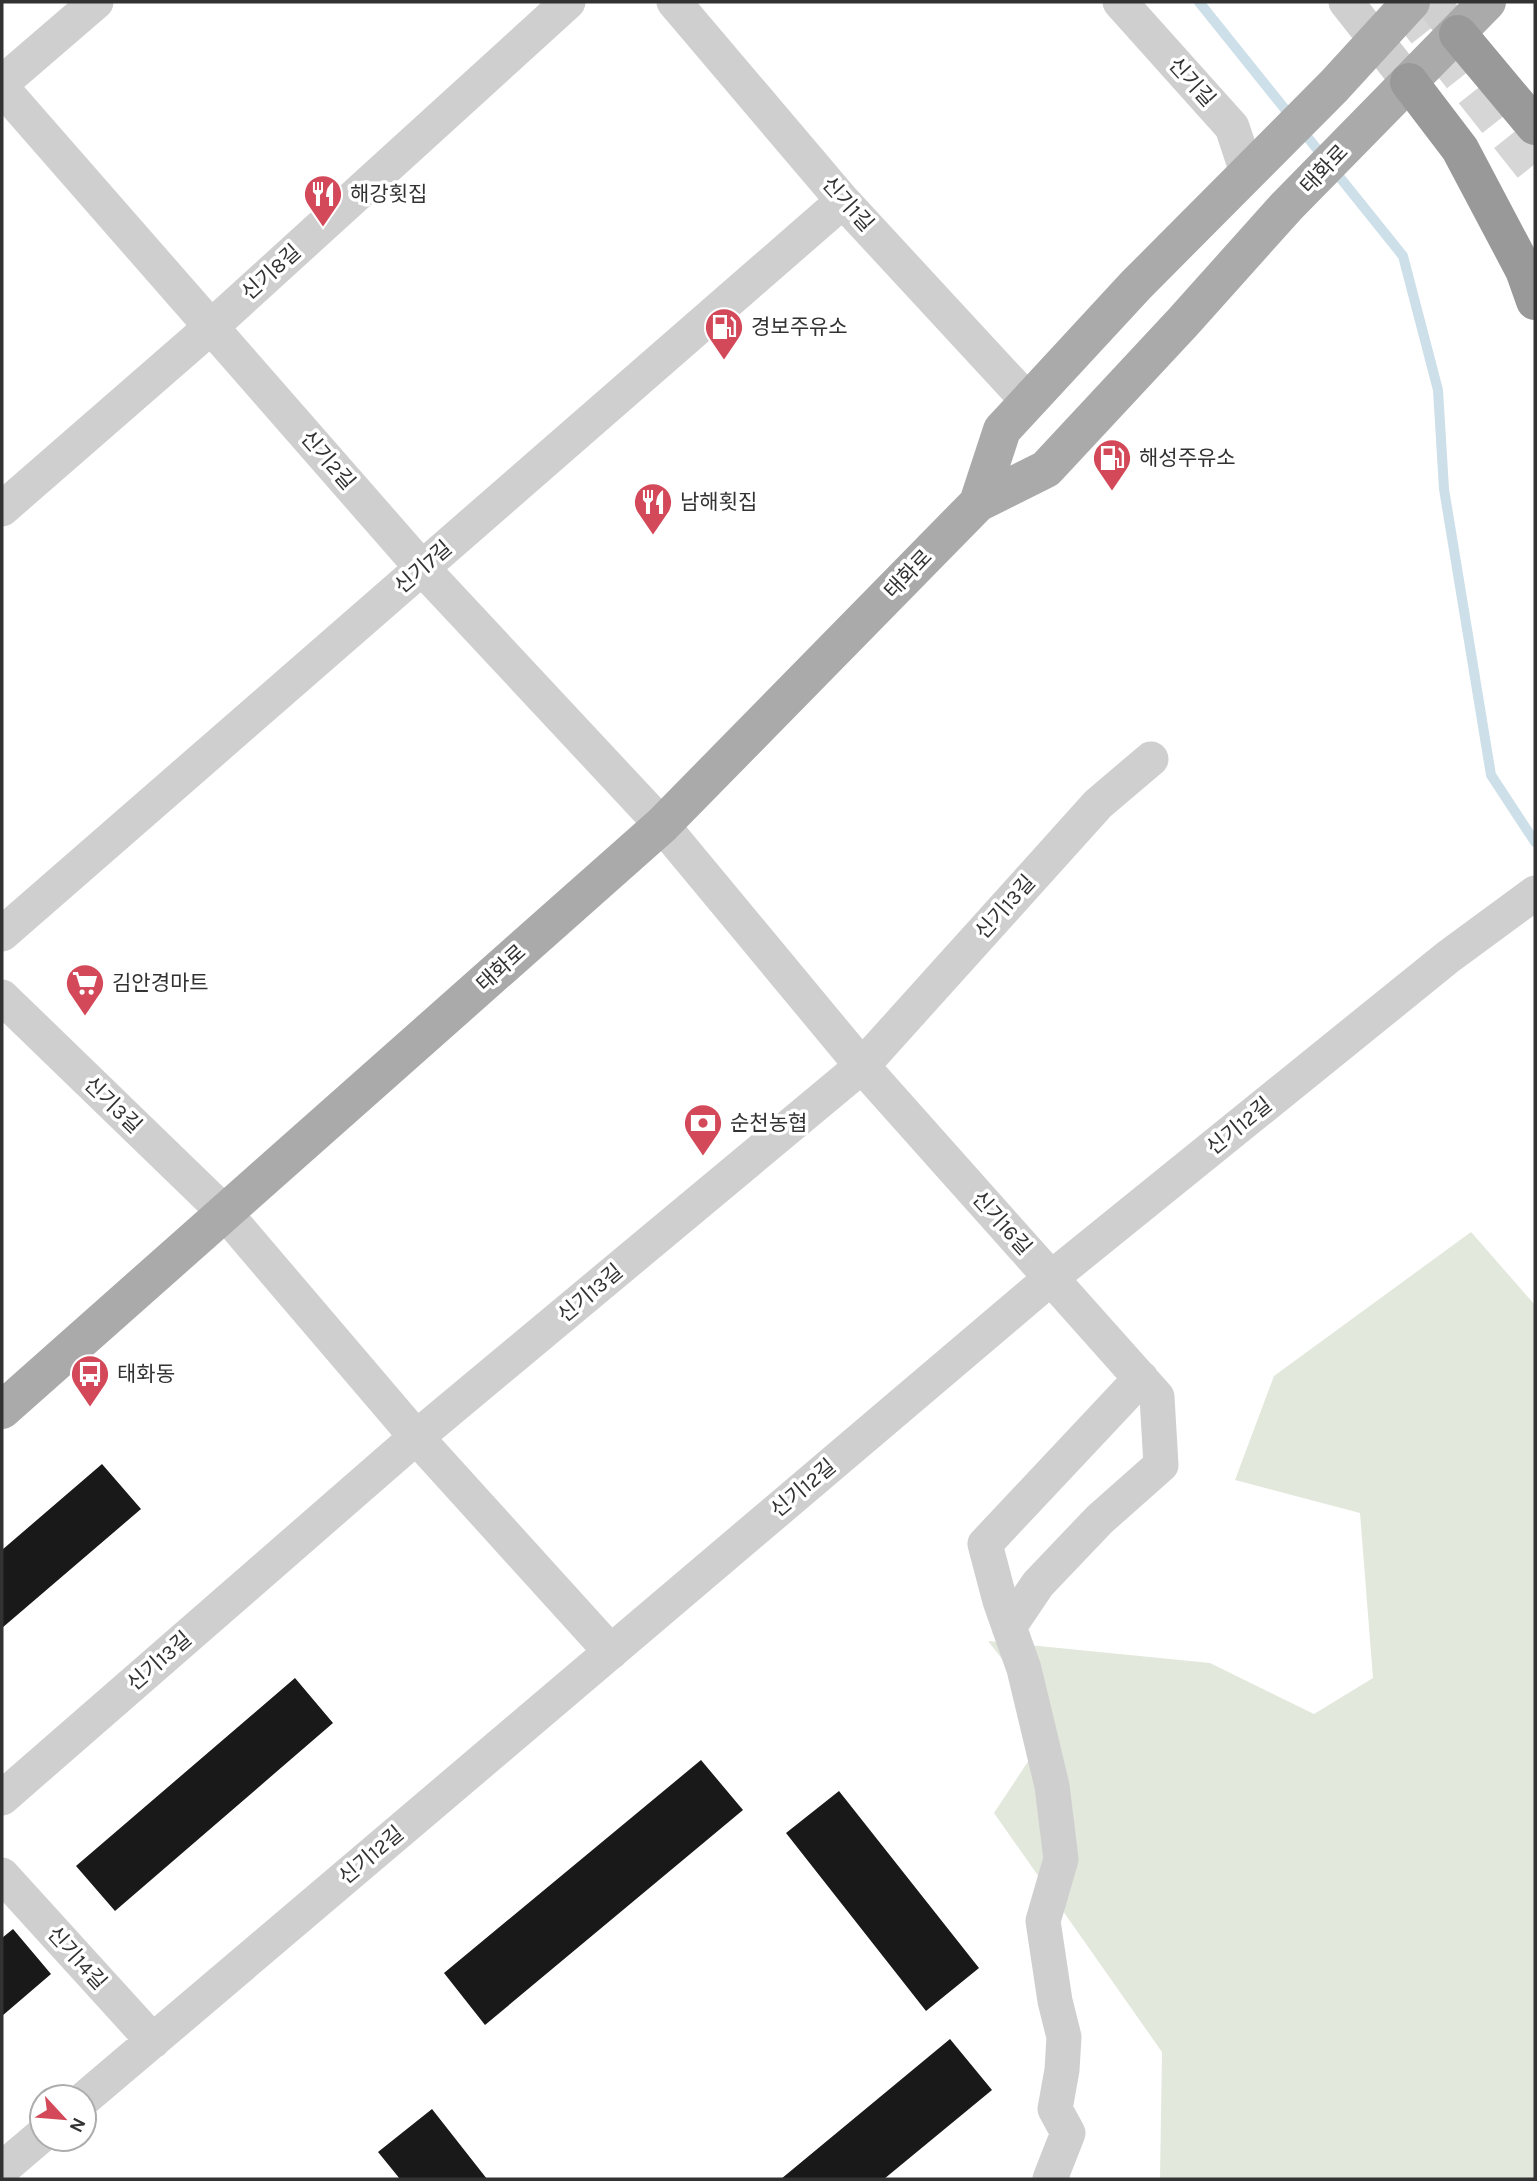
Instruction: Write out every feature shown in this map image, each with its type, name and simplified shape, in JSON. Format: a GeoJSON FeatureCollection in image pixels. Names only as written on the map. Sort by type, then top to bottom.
{"type":"FeatureCollection","features":[{"type":"Feature","properties":{"kind":"highway"},"geometry":{"type":"LineString","coordinates":[[1458,34],[1535,126]]}},
{"type":"Feature","properties":{"kind":"highway"},"geometry":{"type":"LineString","coordinates":[[1409,82],[1460,149],[1524,270],[1535,301]]}},
{"type":"Feature","properties":{"kind":"main road","name":"태화로"},"geometry":{"type":"LineString","coordinates":[[978,503],[1002,430],[1136,285],[1334,86],[1411,2]]}},
{"type":"Feature","properties":{"kind":"main road","name":"태화로"},"geometry":{"type":"LineString","coordinates":[[2,1410],[662,825],[978,503],[1046,469],[1286,207],[1487,2]]}},
{"type":"Feature","properties":{"kind":"street"},"geometry":{"type":"LineString","coordinates":[[2,86],[96,2]]}},
{"type":"Feature","properties":{"kind":"street","name":"신기8길"},"geometry":{"type":"LineString","coordinates":[[2,509],[211,327],[568,2]]}},
{"type":"Feature","properties":{"kind":"street","name":"신기1길"},"geometry":{"type":"LineString","coordinates":[[674,2],[843,201],[1028,401]]}},
{"type":"Feature","properties":{"kind":"street","name":"신기길"},"geometry":{"type":"LineString","coordinates":[[1119,2],[1233,127],[1256,165]]}},
{"type":"Feature","properties":{"kind":"street"},"geometry":{"type":"LineString","coordinates":[[1346,2],[1409,82]]}},
{"type":"Feature","properties":{"kind":"street"},"geometry":{"type":"LineString","coordinates":[[1433,2],[1458,34]]}},
{"type":"Feature","properties":{"kind":"street","name":"신기2길"},"geometry":{"type":"LineString","coordinates":[[2,86],[422,568],[662,825]]}},
{"type":"Feature","properties":{"kind":"street","name":"신기7길"},"geometry":{"type":"LineString","coordinates":[[2,934],[843,201]]}},
{"type":"Feature","properties":{"kind":"street","name":"신기13길"},"geometry":{"type":"LineString","coordinates":[[2,1798],[417,1438],[862,1066],[1098,804],[1151,759]]}},
{"type":"Feature","properties":{"kind":"street","name":"신기16길"},"geometry":{"type":"LineString","coordinates":[[662,825],[862,1066],[1157,1397],[1161,1465],[1100,1519],[1038,1584],[1009,1627]]}},
{"type":"Feature","properties":{"kind":"street","name":"신기12길"},"geometry":{"type":"LineString","coordinates":[[98,2087],[1051,1278],[1448,957],[1524,901]]}},
{"type":"Feature","properties":{"kind":"street","name":"신기3길"},"geometry":{"type":"LineString","coordinates":[[2,996],[225,1213],[417,1438],[611,1652]]}},
{"type":"Feature","properties":{"kind":"street"},"geometry":{"type":"LineString","coordinates":[[1050,2179],[1068,2133],[1055,2109],[1062,2070],[1064,2037],[1055,2001],[1043,1921],[1061,1859],[1052,1786],[1024,1669],[1000,1601],[985,1544],[1141,1378]]}},
{"type":"Feature","properties":{"kind":"street","name":"신기14길"},"geometry":{"type":"LineString","coordinates":[[2,1875],[153,2041]]}},
{"type":"Feature","properties":{"kind":"street"},"geometry":{"type":"LineString","coordinates":[[2,2169],[28,2147]]}},
{"type":"Feature","properties":{"kind":"shaded area"},"geometry":{"type":"Polygon","coordinates":[[[1471,1232],[1535,1305],[1535,2179],[1160,2179],[1162,2052],[994,1813],[1053,1724],[988,1641],[1210,1663],[1314,1714],[1373,1678],[1360,1513],[1235,1480],[1274,1376],[1471,1232]]]}},
{"type":"Feature","properties":{"kind":"building"},"geometry":{"type":"Polygon","coordinates":[[[102,1464],[141,1509],[2,1628],[2,1550],[102,1464]]]}},
{"type":"Feature","properties":{"kind":"building"},"geometry":{"type":"Polygon","coordinates":[[[295,1678],[333,1723],[115,1911],[76,1866],[295,1678]]]}},
{"type":"Feature","properties":{"kind":"building"},"geometry":{"type":"Polygon","coordinates":[[[701,1760],[743,1810],[485,2025],[444,1973],[701,1760]]]}},
{"type":"Feature","properties":{"kind":"building"},"geometry":{"type":"Polygon","coordinates":[[[839,1791],[979,1968],[926,2011],[786,1833],[839,1791]]]}},
{"type":"Feature","properties":{"kind":"building"},"geometry":{"type":"Polygon","coordinates":[[[13,1929],[51,1974],[2,2016],[2,1938],[13,1929]]]}},
{"type":"Feature","properties":{"kind":"building"},"geometry":{"type":"Polygon","coordinates":[[[950,2039],[992,2090],[884,2179],[781,2179],[950,2039]]]}},
{"type":"Feature","properties":{"kind":"building"},"geometry":{"type":"Polygon","coordinates":[[[432,2109],[487,2179],[400,2179],[378,2152],[432,2109]]]}},
{"type":"Feature","properties":{"kind":"waterway"},"geometry":{"type":"LineString","coordinates":[[1199,2],[1403,256],[1438,390],[1444,489],[1491,775],[1535,842]]}},
{"type":"Feature","properties":{"kind":"tunnel"},"geometry":{"type":"LineString","coordinates":[[1403,2],[1535,169]]}},
{"type":"Feature","properties":{"kind":"place","name":"해강횟집"},"geometry":{"type":"Point","coordinates":[323,228]}},
{"type":"Feature","properties":{"kind":"place","name":"경보주유소"},"geometry":{"type":"Point","coordinates":[724,361]}},
{"type":"Feature","properties":{"kind":"place","name":"해성주유소"},"geometry":{"type":"Point","coordinates":[1112,492]}},
{"type":"Feature","properties":{"kind":"place","name":"남해횟집"},"geometry":{"type":"Point","coordinates":[653,536]}},
{"type":"Feature","properties":{"kind":"place","name":"김안경마트"},"geometry":{"type":"Point","coordinates":[85,1017]}},
{"type":"Feature","properties":{"kind":"place","name":"순천농협"},"geometry":{"type":"Point","coordinates":[703,1157]}},
{"type":"Feature","properties":{"kind":"place","name":"태화동"},"geometry":{"type":"Point","coordinates":[90,1408]}}]}
